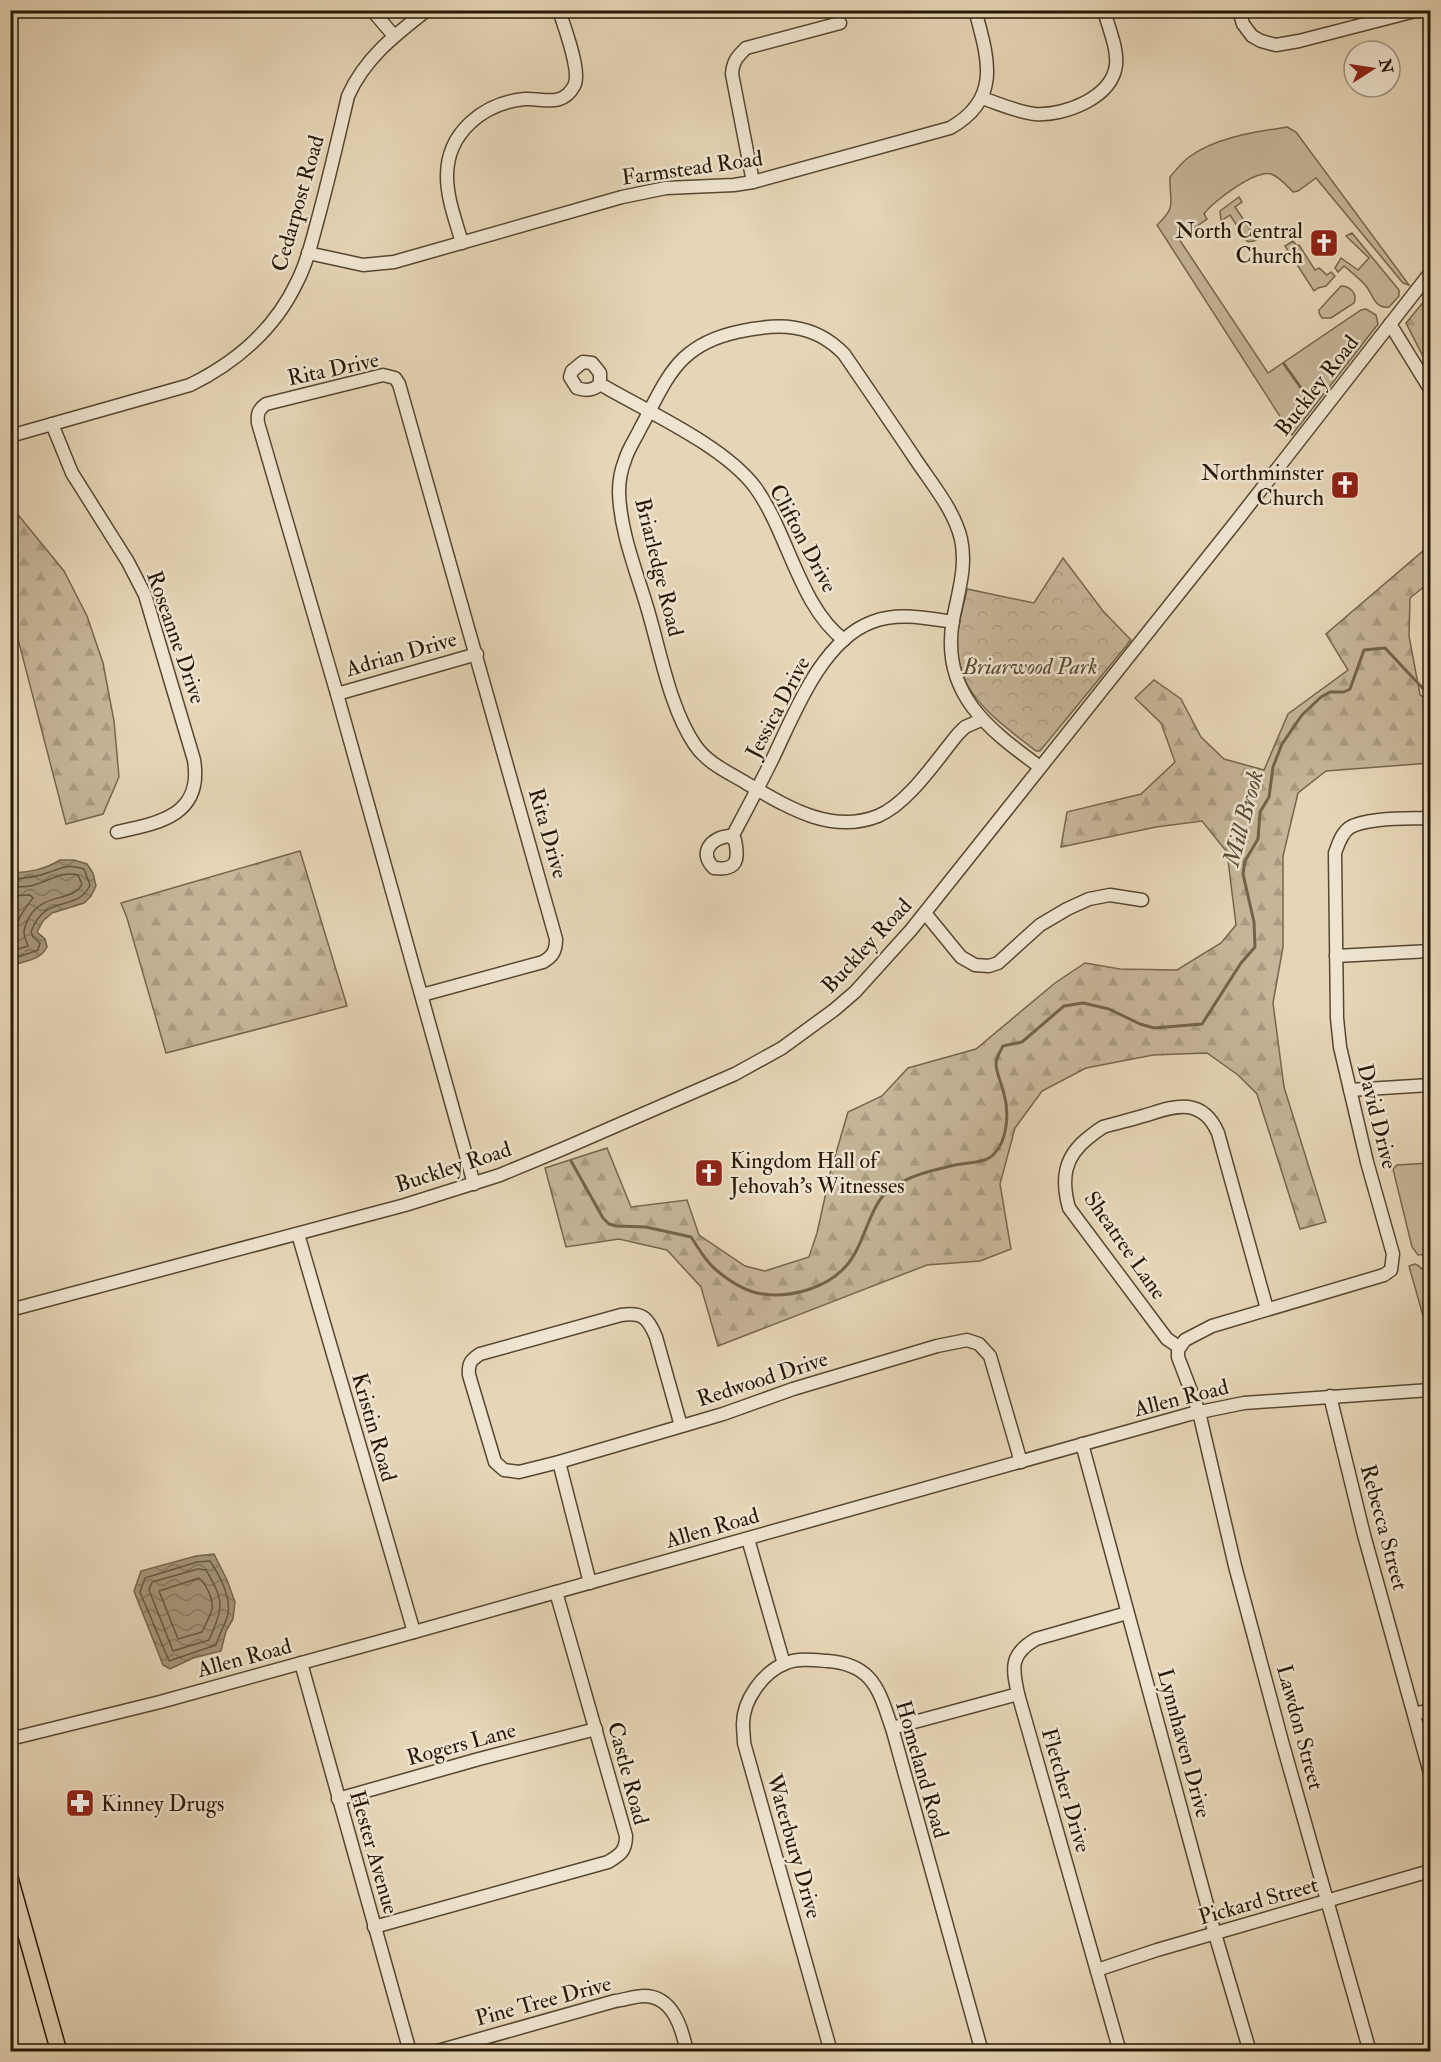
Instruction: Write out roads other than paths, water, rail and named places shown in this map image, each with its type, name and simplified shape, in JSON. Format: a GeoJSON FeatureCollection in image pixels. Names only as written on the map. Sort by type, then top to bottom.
{"type":"FeatureCollection","features":[{"type":"Feature","properties":{"kind":"main road"},"geometry":{"type":"LineString","coordinates":[[10,1878],[59,2052]]}},
{"type":"Feature","properties":{"kind":"street"},"geometry":{"type":"LineString","coordinates":[[372,10],[394,36]]}},
{"type":"Feature","properties":{"kind":"street","name":"Cedarpost Road"},"geometry":{"type":"LineString","coordinates":[[10,436],[190,385],[215,373],[268,327],[297,282],[308,253],[348,96],[355,82],[367,63],[394,36],[427,10]]}},
{"type":"Feature","properties":{"kind":"street"},"geometry":{"type":"LineString","coordinates":[[462,243],[448,193],[447,173],[458,137],[471,121],[484,111],[500,104],[526,99],[548,102],[566,95],[575,86],[576,67],[559,10]]}},
{"type":"Feature","properties":{"kind":"street","name":"Farmstead Road"},"geometry":{"type":"LineString","coordinates":[[308,253],[363,265],[394,262],[622,197],[666,188],[753,182],[950,128],[962,122],[975,110],[986,87],[988,71],[985,47],[975,10]]}},
{"type":"Feature","properties":{"kind":"street"},"geometry":{"type":"LineString","coordinates":[[982,98],[1015,110],[1037,114],[1059,111],[1089,100],[1101,91],[1116,68],[1116,58],[1104,10]]}},
{"type":"Feature","properties":{"kind":"street"},"geometry":{"type":"LineString","coordinates":[[1239,10],[1243,24],[1252,36],[1276,45],[1299,41],[1372,16],[1419,10]]}},
{"type":"Feature","properties":{"kind":"street"},"geometry":{"type":"LineString","coordinates":[[753,182],[732,74],[736,57],[746,48],[840,23]]}},
{"type":"Feature","properties":{"kind":"street","name":"Buckley Road"},"geometry":{"type":"LineString","coordinates":[[10,1310],[405,1205],[474,1184],[565,1148],[720,1081],[782,1048],[855,992],[925,913],[1431,273]]}},
{"type":"Feature","properties":{"kind":"street"},"geometry":{"type":"LineString","coordinates":[[1390,324],[1431,389]]}},
{"type":"Feature","properties":{"kind":"street","name":"Briarledge Road"},"geometry":{"type":"LineString","coordinates":[[981,720],[965,727],[912,789],[892,807],[878,816],[840,822],[815,818],[779,803],[715,765],[697,748],[683,726],[623,524],[619,492],[625,457],[668,378],[685,357],[698,347],[726,335],[765,326],[781,325],[797,328],[824,338],[835,345],[850,363],[953,517],[961,539],[964,561],[951,641],[956,677],[964,696],[981,720],[1040,767]]}},
{"type":"Feature","properties":{"kind":"street","name":"Rita Drive"},"geometry":{"type":"LineString","coordinates":[[422,995],[543,962],[552,957],[556,948],[556,939],[402,393],[395,378],[383,375],[266,404],[257,415],[474,1184]]}},
{"type":"Feature","properties":{"kind":"street","name":"Clifton Drive"},"geometry":{"type":"LineString","coordinates":[[600,384],[696,438],[729,462],[755,488],[775,523],[807,593],[828,624],[844,640]]}},
{"type":"Feature","properties":{"kind":"street","name":"Roseanne Drive"},"geometry":{"type":"LineString","coordinates":[[52,424],[72,473],[128,562],[145,595],[197,776],[188,802],[176,814],[158,823],[117,832]]}},
{"type":"Feature","properties":{"kind":"street","name":"Jessica Drive"},"geometry":{"type":"LineString","coordinates":[[732,837],[814,678],[832,652],[844,640],[872,622],[901,616],[953,622]]}},
{"type":"Feature","properties":{"kind":"street","name":"Adrian Drive"},"geometry":{"type":"LineString","coordinates":[[337,694],[477,654]]}},
{"type":"Feature","properties":{"kind":"street","name":"David Drive"},"geometry":{"type":"LineString","coordinates":[[1179,1347],[1185,1340],[1212,1326],[1384,1275],[1391,1270],[1393,1254],[1367,1162],[1340,1047],[1337,1018],[1335,854],[1341,837],[1349,828],[1368,822],[1431,818]]}},
{"type":"Feature","properties":{"kind":"street"},"geometry":{"type":"LineString","coordinates":[[925,913],[961,957],[975,965],[989,966],[998,963],[1040,925],[1089,899],[1110,895],[1142,900]]}},
{"type":"Feature","properties":{"kind":"street"},"geometry":{"type":"LineString","coordinates":[[1336,956],[1431,951]]}},
{"type":"Feature","properties":{"kind":"street"},"geometry":{"type":"LineString","coordinates":[[1350,1090],[1431,1085]]}},
{"type":"Feature","properties":{"kind":"street","name":"Sheatree Lane"},"geometry":{"type":"LineString","coordinates":[[1179,1347],[1167,1339],[1069,1208],[1064,1184],[1071,1157],[1078,1146],[1101,1128],[1187,1106],[1207,1115],[1214,1123],[1218,1133],[1267,1310]]}},
{"type":"Feature","properties":{"kind":"street","name":"Kristin Road"},"geometry":{"type":"LineString","coordinates":[[298,1234],[414,1632]]}},
{"type":"Feature","properties":{"kind":"street","name":"Redwood Drive"},"geometry":{"type":"LineString","coordinates":[[681,1426],[656,1337],[643,1316],[633,1313],[480,1354],[471,1360],[468,1366],[495,1462],[504,1470],[519,1472],[559,1462],[723,1414],[793,1389],[937,1346],[967,1340],[979,1344],[990,1356],[1021,1462]]}},
{"type":"Feature","properties":{"kind":"street"},"geometry":{"type":"LineString","coordinates":[[1179,1347],[1178,1358],[1199,1412]]}},
{"type":"Feature","properties":{"kind":"street","name":"Allen Road"},"geometry":{"type":"LineString","coordinates":[[10,1739],[160,1702],[1199,1412],[1244,1402],[1431,1390]]}},
{"type":"Feature","properties":{"kind":"street","name":"Rebecca Street"},"geometry":{"type":"LineString","coordinates":[[1330,1396],[1364,1535],[1431,1773]]}},
{"type":"Feature","properties":{"kind":"street","name":"Lawdon Street"},"geometry":{"type":"LineString","coordinates":[[1199,1412],[1235,1566],[1370,2052]]}},
{"type":"Feature","properties":{"kind":"street","name":"Lynnhaven Drive"},"geometry":{"type":"LineString","coordinates":[[1082,1444],[1215,1934],[1250,2052]]}},
{"type":"Feature","properties":{"kind":"street"},"geometry":{"type":"LineString","coordinates":[[559,1462],[590,1582]]}},
{"type":"Feature","properties":{"kind":"street"},"geometry":{"type":"LineString","coordinates":[[748,1539],[784,1664]]}},
{"type":"Feature","properties":{"kind":"street","name":"Castle Road"},"geometry":{"type":"LineString","coordinates":[[374,1927],[608,1862],[620,1855],[626,1846],[626,1836],[556,1592]]}},
{"type":"Feature","properties":{"kind":"street","name":"Fletcher Drive"},"geometry":{"type":"LineString","coordinates":[[1120,2052],[1018,1694],[1014,1664],[1017,1654],[1036,1639],[1127,1613]]}},
{"type":"Feature","properties":{"kind":"street","name":"Homeland Road"},"geometry":{"type":"LineString","coordinates":[[784,1664],[813,1660],[839,1662],[856,1668],[868,1678],[877,1691],[892,1728],[982,2052]]}},
{"type":"Feature","properties":{"kind":"street","name":"Hester Avenue"},"geometry":{"type":"LineString","coordinates":[[301,1663],[410,2052]]}},
{"type":"Feature","properties":{"kind":"street","name":"Waterbury Drive"},"geometry":{"type":"LineString","coordinates":[[784,1664],[760,1683],[748,1700],[742,1722],[744,1743],[831,2052]]}},
{"type":"Feature","properties":{"kind":"street"},"geometry":{"type":"LineString","coordinates":[[892,1728],[1018,1694]]}},
{"type":"Feature","properties":{"kind":"street"},"geometry":{"type":"LineString","coordinates":[[1414,1714],[1431,1710]]}},
{"type":"Feature","properties":{"kind":"street","name":"Rogers Lane"},"geometry":{"type":"LineString","coordinates":[[338,1799],[596,1729]]}},
{"type":"Feature","properties":{"kind":"street","name":"Pickard Street"},"geometry":{"type":"LineString","coordinates":[[1097,1970],[1431,1871]]}},
{"type":"Feature","properties":{"kind":"street","name":"Pine Tree Drive"},"geometry":{"type":"LineString","coordinates":[[434,2052],[615,2001],[645,1996],[663,2002],[674,2013],[687,2052]]}},
{"type":"Feature","properties":{"kind":"water"},"geometry":{"type":"Polygon","coordinates":[[[60,860],[74,860],[87,864],[93,873],[96,886],[84,903],[52,913],[43,921],[37,932],[45,939],[47,947],[38,957],[16,964],[11,961],[11,873],[36,870],[60,860]]]}},
{"type":"Feature","properties":{"kind":"water"},"geometry":{"type":"Polygon","coordinates":[[[214,1554],[235,1602],[233,1619],[226,1631],[221,1651],[193,1658],[170,1669],[163,1665],[134,1591],[141,1571],[196,1556],[214,1554]]]}},
{"type":"Feature","properties":{"kind":"waterway"},"geometry":{"type":"LineString","coordinates":[[1284,364],[1313,405]]}},
{"type":"Feature","properties":{"kind":"waterway","name":"Mill Brook"},"geometry":{"type":"LineString","coordinates":[[571,1161],[603,1218],[609,1224],[646,1227],[691,1237],[711,1266],[737,1285],[756,1293],[774,1295],[797,1293],[819,1286],[838,1274],[852,1258],[876,1206],[888,1191],[920,1174],[986,1160],[999,1148],[1005,1133],[1007,1117],[1006,1101],[996,1063],[1003,1046],[1022,1042],[1064,1006],[1083,1003],[1109,1009],[1154,1028],[1202,1024],[1241,963],[1255,947],[1254,922],[1243,874],[1245,861],[1258,839],[1260,812],[1269,797],[1273,767],[1282,744],[1302,715],[1321,697],[1330,692],[1344,692],[1350,689],[1364,650],[1385,648],[1430,696]]}},
{"type":"Feature","properties":{"kind":"place","name":"North Central Church"},"geometry":{"type":"Point","coordinates":[1324,243]}},
{"type":"Feature","properties":{"kind":"place","name":"Northminster Church"},"geometry":{"type":"Point","coordinates":[1345,485]}},
{"type":"Feature","properties":{"kind":"place","name":"Kingdom Hall of Jehovah’s Witnesses"},"geometry":{"type":"Point","coordinates":[709,1173]}},
{"type":"Feature","properties":{"kind":"place","name":"Kinney Drugs"},"geometry":{"type":"Point","coordinates":[80,1803]}},
{"type":"Feature","properties":{"kind":"park label","name":"Briarwood Park"},"geometry":{"type":"Point","coordinates":[1030,666]}}]}
